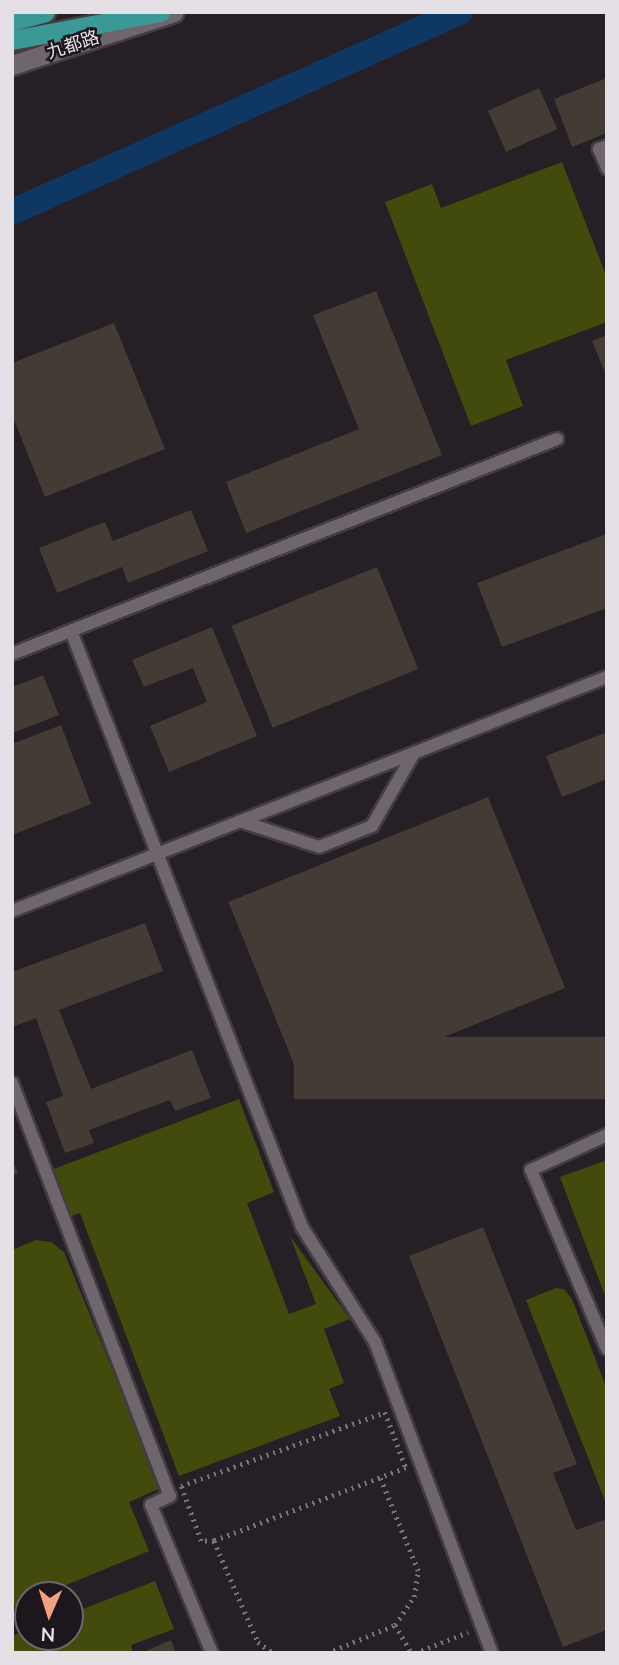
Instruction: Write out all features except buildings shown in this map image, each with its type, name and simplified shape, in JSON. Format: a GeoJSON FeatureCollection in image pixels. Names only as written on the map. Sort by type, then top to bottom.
{"type":"FeatureCollection","features":[{"type":"Feature","properties":{"kind":"main road"},"geometry":{"type":"LineString","coordinates":[[12,22],[45,12]]}},
{"type":"Feature","properties":{"kind":"main road"},"geometry":{"type":"LineString","coordinates":[[12,40],[160,12]]}},
{"type":"Feature","properties":{"kind":"main road","name":"九都路"},"geometry":{"type":"LineString","coordinates":[[12,65],[174,12]]}},
{"type":"Feature","properties":{"kind":"lane"},"geometry":{"type":"LineString","coordinates":[[607,146],[599,149],[607,169]]}},
{"type":"Feature","properties":{"kind":"lane"},"geometry":{"type":"LineString","coordinates":[[12,654],[557,439]]}},
{"type":"Feature","properties":{"kind":"lane"},"geometry":{"type":"LineString","coordinates":[[71,631],[302,1227],[375,1342],[492,1653]]}},
{"type":"Feature","properties":{"kind":"lane"},"geometry":{"type":"LineString","coordinates":[[12,911],[607,677]]}},
{"type":"Feature","properties":{"kind":"lane"},"geometry":{"type":"LineString","coordinates":[[240,821],[320,847],[372,826],[414,753]]}},
{"type":"Feature","properties":{"kind":"lane"},"geometry":{"type":"LineString","coordinates":[[12,1083],[170,1496],[151,1505],[212,1653]]}},
{"type":"Feature","properties":{"kind":"lane"},"geometry":{"type":"LineString","coordinates":[[607,1135],[531,1170],[607,1349]]}},
{"type":"Feature","properties":{"kind":"path"},"geometry":{"type":"LineString","coordinates":[[385,1412],[406,1468],[214,1541],[201,1541],[181,1486],[385,1412]]}},
{"type":"Feature","properties":{"kind":"path"},"geometry":{"type":"LineString","coordinates":[[327,1653],[395,1625],[414,1597],[418,1571],[380,1478]]}},
{"type":"Feature","properties":{"kind":"path"},"geometry":{"type":"LineString","coordinates":[[214,1541],[258,1642],[273,1653]]}},
{"type":"Feature","properties":{"kind":"path"},"geometry":{"type":"LineString","coordinates":[[395,1625],[414,1653],[482,1627]]}},
{"type":"Feature","properties":{"kind":"green space"},"geometry":{"type":"Polygon","coordinates":[[[562,162],[607,278],[607,322],[506,360],[523,406],[471,426],[385,202],[432,184],[441,208],[562,162]]]}},
{"type":"Feature","properties":{"kind":"green space"},"geometry":{"type":"Polygon","coordinates":[[[239,1099],[274,1192],[247,1203],[289,1314],[316,1304],[290,1236],[350,1319],[324,1329],[344,1383],[329,1389],[340,1416],[179,1476],[80,1213],[69,1217],[51,1170],[239,1099]]]}},
{"type":"Feature","properties":{"kind":"green space"},"geometry":{"type":"Polygon","coordinates":[[[607,1160],[607,1301],[560,1177],[607,1160]]]}},
{"type":"Feature","properties":{"kind":"green space"},"geometry":{"type":"Polygon","coordinates":[[[36,1240],[51,1242],[64,1252],[161,1488],[129,1502],[149,1551],[76,1581],[14,1581],[12,1607],[12,1250],[36,1240]]]}},
{"type":"Feature","properties":{"kind":"green space"},"geometry":{"type":"Polygon","coordinates":[[[556,1288],[564,1289],[572,1299],[607,1389],[607,1506],[526,1300],[556,1288]]]}},
{"type":"Feature","properties":{"kind":"green space"},"geometry":{"type":"Polygon","coordinates":[[[155,1581],[174,1629],[131,1645],[133,1653],[12,1653],[14,1635],[14,1651],[84,1651],[84,1609],[155,1581]]]}},
{"type":"Feature","properties":{"kind":"waterway"},"geometry":{"type":"LineString","coordinates":[[12,212],[460,12]]}}]}
